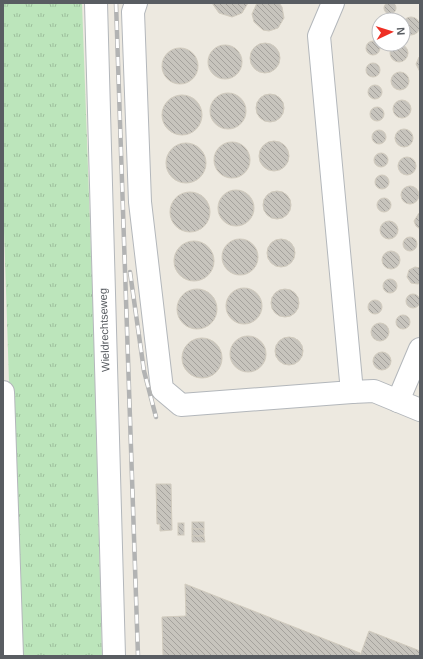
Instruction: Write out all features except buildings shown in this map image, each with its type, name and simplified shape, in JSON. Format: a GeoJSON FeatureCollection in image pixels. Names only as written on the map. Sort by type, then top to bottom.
{"type":"FeatureCollection","features":[{"type":"Feature","properties":{"kind":"street","name":"Wieldrechtseweg"},"geometry":{"type":"LineString","coordinates":[[96,3],[114,656]]}},
{"type":"Feature","properties":{"kind":"street"},"geometry":{"type":"LineString","coordinates":[[136,3],[133,12],[140,202],[162,389],[181,405],[374,391],[420,410]]}},
{"type":"Feature","properties":{"kind":"street"},"geometry":{"type":"LineString","coordinates":[[333,3],[319,36],[352,392]]}},
{"type":"Feature","properties":{"kind":"street"},"geometry":{"type":"LineString","coordinates":[[398,401],[420,349]]}},
{"type":"Feature","properties":{"kind":"street"},"geometry":{"type":"LineString","coordinates":[[3,392],[12,656]]}},
{"type":"Feature","properties":{"kind":"green space"},"geometry":{"type":"Polygon","coordinates":[[[3,3],[82,3],[93,306],[102,656],[18,656],[3,199],[3,3]]]}},
{"type":"Feature","properties":{"kind":"railway"},"geometry":{"type":"LineString","coordinates":[[116,3],[138,656]]}},
{"type":"Feature","properties":{"kind":"railway"},"geometry":{"type":"LineString","coordinates":[[130,272],[144,371],[156,417]]}}]}
